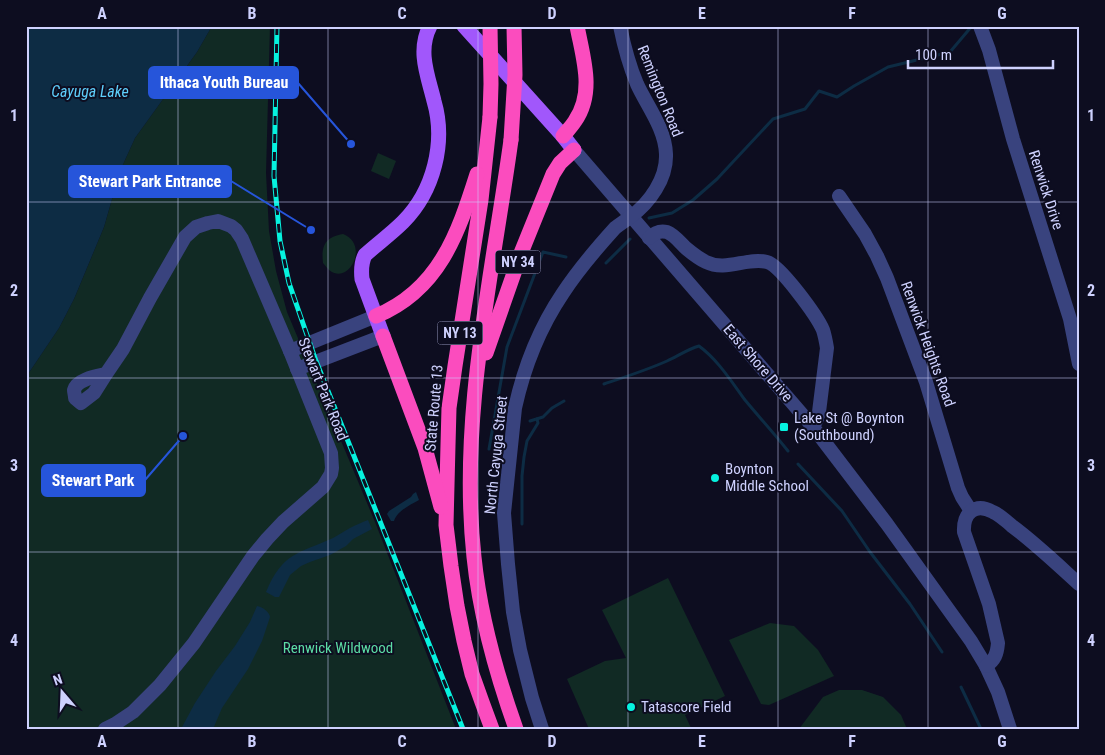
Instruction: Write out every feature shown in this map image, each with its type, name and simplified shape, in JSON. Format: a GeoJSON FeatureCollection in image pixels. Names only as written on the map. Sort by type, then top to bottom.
{"type":"FeatureCollection","features":[{"type":"Feature","properties":{"kind":"highway","name":"State Route 13"},"geometry":{"type":"LineString","coordinates":[[490,26],[490,117],[481,200],[457,350],[450,408],[446,525],[457,606],[464,641],[472,674],[492,729]]}},
{"type":"Feature","properties":{"kind":"highway","name":"NY 13"},"geometry":{"type":"LineString","coordinates":[[514,26],[512,140],[483,320],[472,431],[471,466],[474,556],[483,618],[502,688],[516,729]]}},
{"type":"Feature","properties":{"kind":"highway"},"geometry":{"type":"LineString","coordinates":[[563,136],[575,122],[583,108],[586,97],[586,76],[577,26]]}},
{"type":"Feature","properties":{"kind":"highway"},"geometry":{"type":"LineString","coordinates":[[376,316],[408,298],[434,272],[443,259],[464,213],[487,141]]}},
{"type":"Feature","properties":{"kind":"highway","name":"NY 34"},"geometry":{"type":"LineString","coordinates":[[476,383],[505,296],[553,174],[560,163],[574,150]]}},
{"type":"Feature","properties":{"kind":"highway"},"geometry":{"type":"LineString","coordinates":[[383,336],[425,448],[446,525]]}},
{"type":"Feature","properties":{"kind":"main road"},"geometry":{"type":"LineString","coordinates":[[383,336],[362,279],[362,262],[365,255],[403,222],[413,210],[428,186],[435,164],[438,123],[435,101],[427,76],[423,52],[426,34],[430,26]]}},
{"type":"Feature","properties":{"kind":"main road","name":"East Shore Drive"},"geometry":{"type":"LineString","coordinates":[[464,26],[574,150]]}},
{"type":"Feature","properties":{"kind":"street","name":"Remington Road"},"geometry":{"type":"LineString","coordinates":[[620,26],[628,62],[662,134],[666,152],[665,164],[656,189],[648,201],[631,217]]}},
{"type":"Feature","properties":{"kind":"street","name":"Renwick Drive"},"geometry":{"type":"LineString","coordinates":[[981,30],[989,50],[1013,139],[1067,311],[1079,364]]}},
{"type":"Feature","properties":{"kind":"street","name":"East Shore Drive"},"geometry":{"type":"LineString","coordinates":[[574,150],[812,426],[887,524],[971,641],[986,666],[998,692],[1010,729]]}},
{"type":"Feature","properties":{"kind":"street","name":"Renwick Heights Road"},"geometry":{"type":"LineString","coordinates":[[839,196],[865,234],[887,278],[926,382],[958,488],[971,511]]}},
{"type":"Feature","properties":{"kind":"street","name":"North Cayuga Street"},"geometry":{"type":"LineString","coordinates":[[542,729],[520,650],[513,612],[508,564],[504,513],[515,408],[534,346],[563,293],[603,241],[620,224],[631,217]]}},
{"type":"Feature","properties":{"kind":"street","name":"Stewart Park Road"},"geometry":{"type":"LineString","coordinates":[[105,729],[134,712],[160,685],[194,643],[253,556],[283,522],[323,487],[332,468],[331,453],[242,240],[236,230],[226,223],[218,221],[196,227],[185,237],[123,349],[106,374]]}},
{"type":"Feature","properties":{"kind":"street"},"geometry":{"type":"LineString","coordinates":[[649,238],[655,233],[668,232],[688,250],[706,262],[718,266],[767,262],[784,274],[818,321],[825,338],[826,348],[819,412],[812,426]]}},
{"type":"Feature","properties":{"kind":"street"},"geometry":{"type":"LineString","coordinates":[[290,351],[376,316]]}},
{"type":"Feature","properties":{"kind":"street"},"geometry":{"type":"LineString","coordinates":[[297,369],[383,336]]}},
{"type":"Feature","properties":{"kind":"street"},"geometry":{"type":"LineString","coordinates":[[986,666],[993,661],[998,643],[990,604],[964,532],[965,517],[971,511],[979,508],[993,511],[1026,536],[1079,584]]}},
{"type":"Feature","properties":{"kind":"green space","name":"Renwick Wildwood"},"geometry":{"type":"Polygon","coordinates":[[[212,26],[270,26],[266,173],[269,231],[276,271],[287,312],[375,522],[456,729],[26,729],[26,377],[59,328],[74,299],[104,227],[120,171],[135,138],[197,52],[212,26]]]}},
{"type":"Feature","properties":{"kind":"green space"},"geometry":{"type":"Polygon","coordinates":[[[378,153],[396,161],[389,179],[371,171],[378,153]]]}},
{"type":"Feature","properties":{"kind":"green space"},"geometry":{"type":"Polygon","coordinates":[[[343,234],[351,239],[355,245],[356,253],[351,267],[346,272],[339,274],[332,272],[323,263],[323,252],[328,240],[343,234]]]}},
{"type":"Feature","properties":{"kind":"green space"},"geometry":{"type":"Polygon","coordinates":[[[668,578],[725,696],[685,715],[691,728],[689,729],[589,729],[567,679],[605,661],[626,658],[602,610],[668,578]]]}},
{"type":"Feature","properties":{"kind":"green space"},"geometry":{"type":"Polygon","coordinates":[[[770,623],[794,626],[818,650],[834,676],[769,705],[761,704],[729,640],[770,623]]]}},
{"type":"Feature","properties":{"kind":"green space"},"geometry":{"type":"Polygon","coordinates":[[[839,690],[862,690],[883,697],[901,715],[907,729],[799,729],[823,697],[839,690]]]}},
{"type":"Feature","properties":{"kind":"water","name":"Cayuga Lake"},"geometry":{"type":"Polygon","coordinates":[[[26,26],[212,26],[197,52],[135,138],[120,171],[104,227],[74,299],[59,328],[26,377],[26,26]]]}},
{"type":"Feature","properties":{"kind":"water"},"geometry":{"type":"Polygon","coordinates":[[[416,492],[419,500],[398,514],[394,521],[391,521],[387,514],[389,511],[416,492]]]}},
{"type":"Feature","properties":{"kind":"water"},"geometry":{"type":"Polygon","coordinates":[[[368,520],[372,529],[330,555],[301,566],[290,575],[279,597],[266,592],[279,569],[293,556],[368,520]]]}},
{"type":"Feature","properties":{"kind":"water"},"geometry":{"type":"Polygon","coordinates":[[[257,606],[265,610],[270,617],[262,641],[248,669],[222,708],[213,729],[181,729],[195,703],[250,622],[257,606]]]}},
{"type":"Feature","properties":{"kind":"waterway"},"geometry":{"type":"LineString","coordinates":[[649,218],[672,213],[693,200],[717,179],[773,119],[805,109],[819,91],[837,97],[888,67],[950,52],[972,26]]}},
{"type":"Feature","properties":{"kind":"waterway"},"geometry":{"type":"LineString","coordinates":[[606,263],[630,239]]}},
{"type":"Feature","properties":{"kind":"waterway"},"geometry":{"type":"LineString","coordinates":[[489,449],[507,347],[543,252],[566,257]]}},
{"type":"Feature","properties":{"kind":"waterway"},"geometry":{"type":"LineString","coordinates":[[604,384],[652,367],[699,346],[718,364],[745,400],[788,451]]}},
{"type":"Feature","properties":{"kind":"waterway"},"geometry":{"type":"LineString","coordinates":[[530,421],[543,417],[552,408],[564,401]]}},
{"type":"Feature","properties":{"kind":"waterway"},"geometry":{"type":"LineString","coordinates":[[522,524],[524,457],[527,441],[538,423],[537,419]]}},
{"type":"Feature","properties":{"kind":"waterway"},"geometry":{"type":"LineString","coordinates":[[798,464],[842,511],[870,552],[910,604],[942,652]]}},
{"type":"Feature","properties":{"kind":"waterway"},"geometry":{"type":"LineString","coordinates":[[961,687],[981,729]]}},
{"type":"Feature","properties":{"kind":"railway"},"geometry":{"type":"LineString","coordinates":[[277,26],[274,176],[280,241],[289,283],[316,361],[463,729]]}},
{"type":"Feature","properties":{"kind":"place","name":"Ithaca Youth Bureau"},"geometry":{"type":"Point","coordinates":[351,144]}},
{"type":"Feature","properties":{"kind":"place","name":"Stewart Park Entrance"},"geometry":{"type":"Point","coordinates":[311,230]}},
{"type":"Feature","properties":{"kind":"place","name":"Lake St @ Boynton (Southbound)"},"geometry":{"type":"Point","coordinates":[784,427]}},
{"type":"Feature","properties":{"kind":"place","name":"Stewart Park"},"geometry":{"type":"Point","coordinates":[183,436]}},
{"type":"Feature","properties":{"kind":"place","name":"Boynton Middle School"},"geometry":{"type":"Point","coordinates":[715,478]}},
{"type":"Feature","properties":{"kind":"place","name":"Tatascore Field"},"geometry":{"type":"Point","coordinates":[631,707]}}]}
